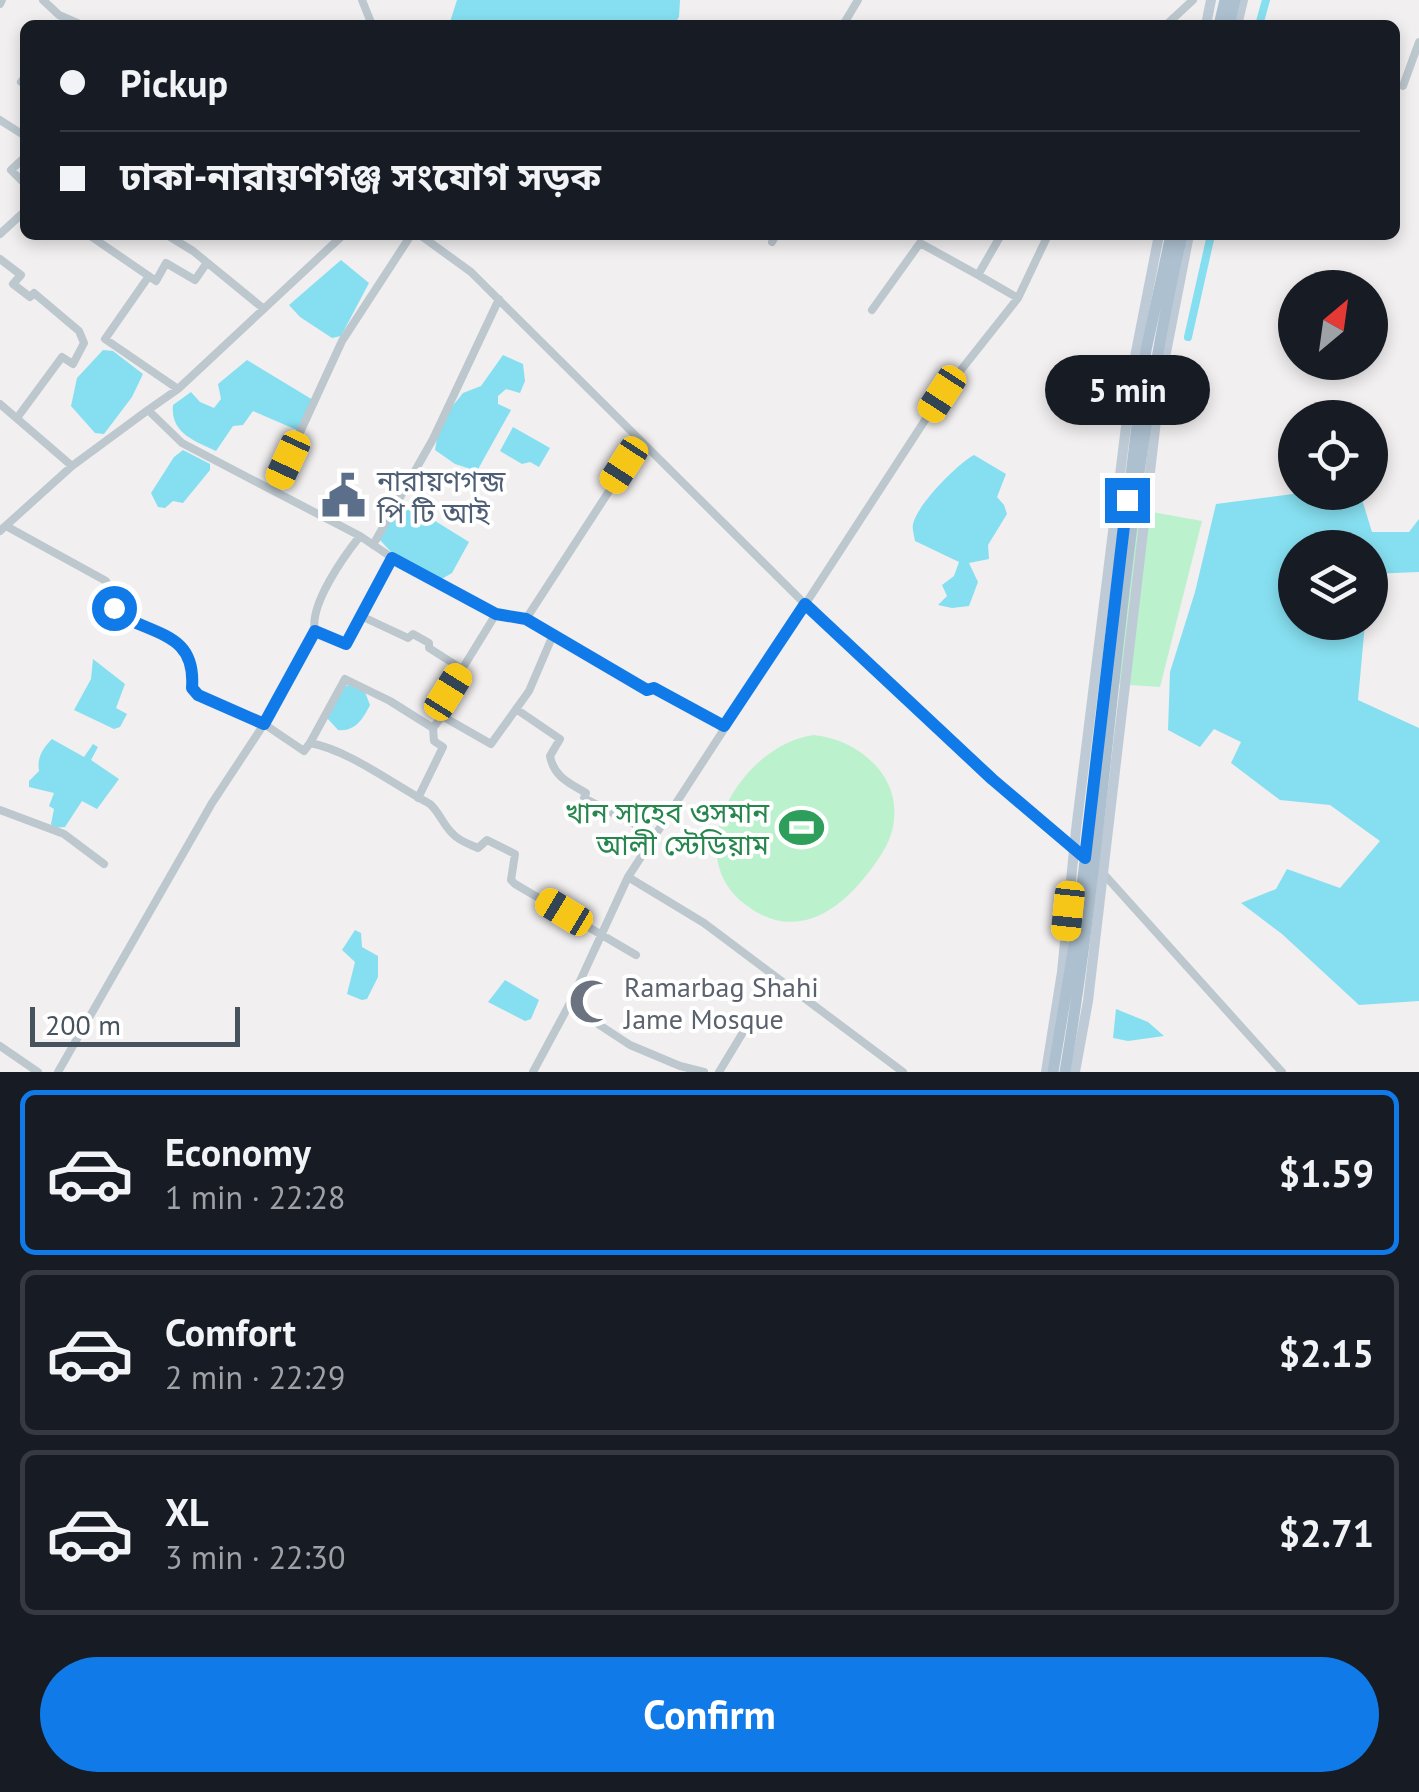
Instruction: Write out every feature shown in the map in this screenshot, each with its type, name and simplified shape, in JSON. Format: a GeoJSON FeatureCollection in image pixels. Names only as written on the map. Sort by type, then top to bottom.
{"type":"FeatureCollection","features":[{"type":"Feature","properties":{"kind":"main road"},"geometry":{"type":"LineString","coordinates":[[1065,1072],[1146,350],[1171,240]]}},
{"type":"Feature","properties":{"kind":"main road"},"geometry":{"type":"LineString","coordinates":[[1050,1072],[1089,861],[1152,378],[1181,240]]}},
{"type":"Feature","properties":{"kind":"street"},"geometry":{"type":"LineString","coordinates":[[43,0],[65,20]]}},
{"type":"Feature","properties":{"kind":"street"},"geometry":{"type":"LineString","coordinates":[[1172,20],[1194,0]]}},
{"type":"Feature","properties":{"kind":"street"},"geometry":{"type":"LineString","coordinates":[[1404,86],[1419,42]]}},
{"type":"Feature","properties":{"kind":"street"},"geometry":{"type":"LineString","coordinates":[[20,162],[11,170],[20,179]]}},
{"type":"Feature","properties":{"kind":"street"},"geometry":{"type":"LineString","coordinates":[[0,234],[20,216]]}},
{"type":"Feature","properties":{"kind":"street"},"geometry":{"type":"LineString","coordinates":[[96,240],[156,281],[166,264],[195,280],[206,264]]}},
{"type":"Feature","properties":{"kind":"street"},"geometry":{"type":"LineString","coordinates":[[176,240],[264,309]]}},
{"type":"Feature","properties":{"kind":"street"},"geometry":{"type":"LineString","coordinates":[[338,240],[178,388],[72,466],[3,529],[106,581],[118,614],[160,633],[189,654],[194,667],[192,688],[198,695],[264,724],[304,751],[345,679],[433,728]]}},
{"type":"Feature","properties":{"kind":"street"},"geometry":{"type":"LineString","coordinates":[[274,489],[342,341],[409,240]]}},
{"type":"Feature","properties":{"kind":"street"},"geometry":{"type":"LineString","coordinates":[[427,240],[471,272],[805,604],[992,779],[1089,861],[1282,1072]]}},
{"type":"Feature","properties":{"kind":"street"},"geometry":{"type":"LineString","coordinates":[[978,276],[998,240]]}},
{"type":"Feature","properties":{"kind":"street"},"geometry":{"type":"LineString","coordinates":[[534,1072],[570,1005],[628,877],[942,394],[1018,298],[1046,240]]}},
{"type":"Feature","properties":{"kind":"street"},"geometry":{"type":"LineString","coordinates":[[1075,1072],[1088,1001],[1089,861],[1134,362],[1158,240]]}},
{"type":"Feature","properties":{"kind":"street"},"geometry":{"type":"LineString","coordinates":[[1089,861],[1161,378],[1189,240]]}},
{"type":"Feature","properties":{"kind":"street"},"geometry":{"type":"LineString","coordinates":[[872,310],[920,244],[1018,298]]}},
{"type":"Feature","properties":{"kind":"street"},"geometry":{"type":"LineString","coordinates":[[0,259],[21,275],[13,284],[30,297],[34,293],[79,331],[84,343],[73,364],[62,357],[17,418]]}},
{"type":"Feature","properties":{"kind":"street"},"geometry":{"type":"LineString","coordinates":[[149,276],[105,339],[178,388]]}},
{"type":"Feature","properties":{"kind":"street"},"geometry":{"type":"LineString","coordinates":[[373,545],[433,439],[499,299]]}},
{"type":"Feature","properties":{"kind":"street"},"geometry":{"type":"LineString","coordinates":[[0,404],[72,466]]}},
{"type":"Feature","properties":{"kind":"street"},"geometry":{"type":"LineString","coordinates":[[148,410],[182,443],[274,489],[496,614],[526,619],[647,690],[654,688],[724,726]]}},
{"type":"Feature","properties":{"kind":"street"},"geometry":{"type":"LineString","coordinates":[[526,619],[641,442]]}},
{"type":"Feature","properties":{"kind":"street"},"geometry":{"type":"LineString","coordinates":[[58,1072],[194,833],[264,724],[315,631],[313,622],[318,606],[346,553],[360,536]]}},
{"type":"Feature","properties":{"kind":"street"},"geometry":{"type":"LineString","coordinates":[[315,631],[346,644],[392,558]]}},
{"type":"Feature","properties":{"kind":"street"},"geometry":{"type":"LineString","coordinates":[[418,798],[443,747],[434,741],[433,728],[442,716],[448,692],[496,614]]}},
{"type":"Feature","properties":{"kind":"street"},"geometry":{"type":"LineString","coordinates":[[361,616],[408,638],[413,634],[430,642],[429,648],[462,669]]}},
{"type":"Feature","properties":{"kind":"street"},"geometry":{"type":"LineString","coordinates":[[442,716],[492,744],[529,690],[553,635]]}},
{"type":"Feature","properties":{"kind":"street"},"geometry":{"type":"LineString","coordinates":[[516,709],[560,738],[550,756],[553,770],[586,793],[584,798],[655,835]]}},
{"type":"Feature","properties":{"kind":"street"},"geometry":{"type":"LineString","coordinates":[[310,743],[325,746],[418,798],[442,815],[455,837],[478,848],[487,840],[515,854],[511,880],[515,884],[636,955]]}},
{"type":"Feature","properties":{"kind":"street"},"geometry":{"type":"LineString","coordinates":[[0,810],[64,834],[104,864]]}},
{"type":"Feature","properties":{"kind":"street"},"geometry":{"type":"LineString","coordinates":[[628,877],[704,923],[903,1072]]}},
{"type":"Feature","properties":{"kind":"street"},"geometry":{"type":"LineString","coordinates":[[570,1005],[630,1045],[704,1072]]}},
{"type":"Feature","properties":{"kind":"street"},"geometry":{"type":"LineString","coordinates":[[719,1072],[744,1028]]}},
{"type":"Feature","properties":{"kind":"street"},"geometry":{"type":"LineString","coordinates":[[0,1046],[38,1072]]}},
{"type":"Feature","properties":{"kind":"green space"},"geometry":{"type":"Polygon","coordinates":[[[1135,509],[1202,521],[1160,687],[1115,684],[1135,509]]]}},
{"type":"Feature","properties":{"kind":"green space"},"geometry":{"type":"Polygon","coordinates":[[[814,735],[845,743],[872,761],[890,787],[893,826],[877,861],[842,900],[813,918],[781,921],[746,905],[726,883],[717,858],[718,831],[727,804],[743,779],[764,758],[788,743],[814,735]]]}},
{"type":"Feature","properties":{"kind":"water"},"geometry":{"type":"Polygon","coordinates":[[[457,0],[680,0],[677,20],[451,20],[457,0]]]}},
{"type":"Feature","properties":{"kind":"water"},"geometry":{"type":"Polygon","coordinates":[[[341,260],[369,283],[341,336],[332,338],[289,305],[341,260]]]}},
{"type":"Feature","properties":{"kind":"water"},"geometry":{"type":"Polygon","coordinates":[[[103,350],[113,351],[143,374],[132,397],[104,434],[95,433],[71,406],[77,378],[103,350]]]}},
{"type":"Feature","properties":{"kind":"water"},"geometry":{"type":"Polygon","coordinates":[[[503,355],[523,364],[525,381],[520,393],[506,389],[498,396],[498,404],[511,410],[477,471],[455,464],[435,450],[438,433],[463,393],[481,386],[503,355]]]}},
{"type":"Feature","properties":{"kind":"water"},"geometry":{"type":"Polygon","coordinates":[[[247,360],[313,400],[297,430],[253,411],[243,425],[233,426],[216,451],[186,435],[176,423],[173,405],[191,392],[200,402],[214,408],[221,399],[218,384],[247,360]]]}},
{"type":"Feature","properties":{"kind":"water"},"geometry":{"type":"Polygon","coordinates":[[[513,427],[550,448],[539,467],[530,462],[522,464],[500,451],[513,427]]]}},
{"type":"Feature","properties":{"kind":"water"},"geometry":{"type":"Polygon","coordinates":[[[183,450],[210,464],[210,470],[183,503],[173,501],[165,508],[158,507],[151,493],[174,457],[183,450]]]}},
{"type":"Feature","properties":{"kind":"water"},"geometry":{"type":"Polygon","coordinates":[[[974,455],[1006,474],[997,497],[1007,514],[988,545],[989,559],[969,563],[978,582],[969,606],[952,608],[938,605],[947,596],[942,585],[954,576],[959,562],[915,541],[913,524],[939,486],[974,455]]]}},
{"type":"Feature","properties":{"kind":"water"},"geometry":{"type":"Polygon","coordinates":[[[1278,496],[1278,510],[1365,510],[1371,530],[1278,530],[1278,640],[1363,640],[1358,700],[1419,728],[1419,1001],[1359,1005],[1282,934],[1241,903],[1276,889],[1287,869],[1340,888],[1380,841],[1330,805],[1280,800],[1231,763],[1241,742],[1214,729],[1200,747],[1168,730],[1170,672],[1216,504],[1278,496]]]}},
{"type":"Feature","properties":{"kind":"water"},"geometry":{"type":"Polygon","coordinates":[[[401,504],[419,514],[425,508],[435,514],[432,519],[469,542],[452,573],[440,580],[394,555],[379,539],[401,504]]]}},
{"type":"Feature","properties":{"kind":"water"},"geometry":{"type":"Polygon","coordinates":[[[1419,519],[1419,572],[1388,573],[1388,532],[1409,532],[1419,519]]]}},
{"type":"Feature","properties":{"kind":"water"},"geometry":{"type":"Polygon","coordinates":[[[93,659],[125,684],[116,708],[127,714],[120,727],[114,729],[74,710],[91,679],[93,659]]]}},
{"type":"Feature","properties":{"kind":"water"},"geometry":{"type":"Polygon","coordinates":[[[349,685],[365,692],[370,705],[354,727],[338,730],[327,718],[349,685]]]}},
{"type":"Feature","properties":{"kind":"water"},"geometry":{"type":"Polygon","coordinates":[[[52,739],[84,757],[93,744],[98,747],[91,760],[119,779],[97,809],[82,801],[65,827],[53,828],[54,809],[49,806],[54,793],[29,787],[29,781],[39,771],[41,754],[52,739]]]}},
{"type":"Feature","properties":{"kind":"water"},"geometry":{"type":"Polygon","coordinates":[[[355,930],[361,933],[362,947],[378,956],[378,977],[367,999],[362,1000],[347,994],[355,962],[342,950],[355,930]]]}},
{"type":"Feature","properties":{"kind":"water"},"geometry":{"type":"Polygon","coordinates":[[[505,980],[539,1000],[531,1019],[525,1021],[488,1002],[505,980]]]}},
{"type":"Feature","properties":{"kind":"water"},"geometry":{"type":"Polygon","coordinates":[[[1116,1009],[1148,1022],[1164,1036],[1128,1041],[1113,1038],[1116,1009]]]}},
{"type":"Feature","properties":{"kind":"waterway"},"geometry":{"type":"LineString","coordinates":[[1260,20],[1266,0]]}},
{"type":"Feature","properties":{"kind":"waterway"},"geometry":{"type":"LineString","coordinates":[[1188,337],[1210,240]]}},
{"type":"Feature","properties":{"kind":"place","name":"নারায়ণগন্জ পি টি আই"},"geometry":{"type":"Point","coordinates":[344,496]}},
{"type":"Feature","properties":{"kind":"place","name":"খান সাহেব ওসমান আলী স্টেডিয়াম"},"geometry":{"type":"Point","coordinates":[802,828]}},
{"type":"Feature","properties":{"kind":"place","name":"Ramarbag Shahi Jame Mosque"},"geometry":{"type":"Point","coordinates":[591,1002]}},
{"type":"Feature","properties":{"kind":"route"},"geometry":{"type":"LineString","coordinates":[[114,608],[118,614],[160,633],[189,654],[194,667],[192,688],[198,695],[264,724],[315,631],[346,644],[349,632],[392,558],[496,614],[526,619],[647,690],[654,688],[724,726],[805,604],[992,779],[1085,858],[1127,500]]}}]}
